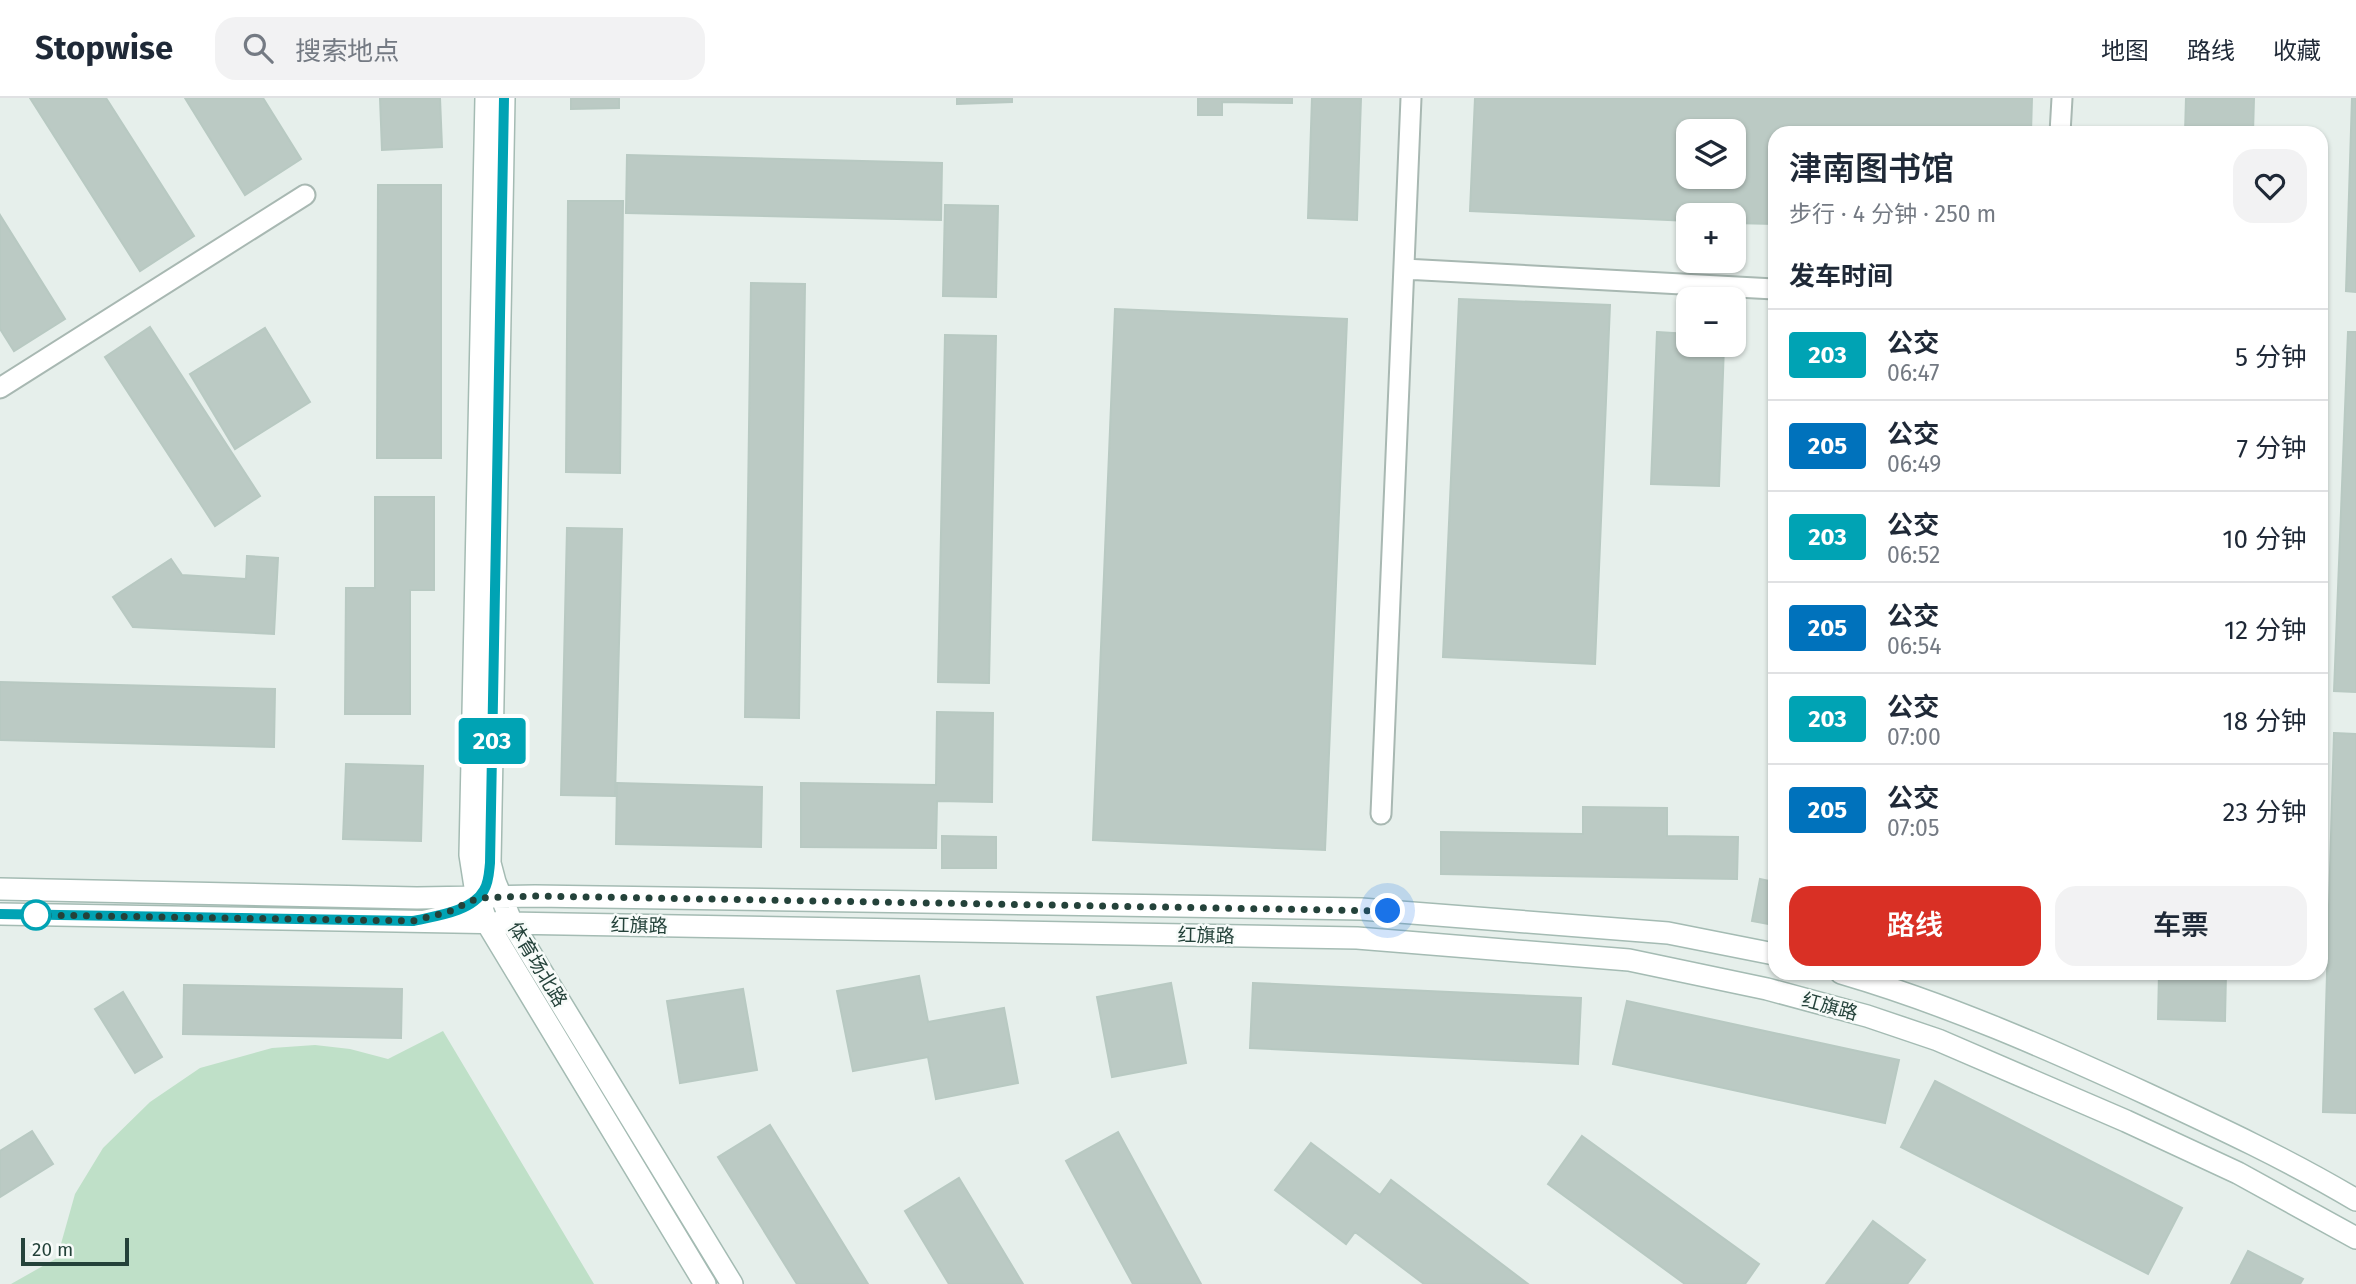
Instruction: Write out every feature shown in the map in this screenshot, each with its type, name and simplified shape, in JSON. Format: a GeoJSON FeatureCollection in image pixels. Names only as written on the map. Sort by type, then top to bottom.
{"type":"FeatureCollection","features":[{"type":"Feature","properties":{"kind":"main road"},"geometry":{"type":"LineString","coordinates":[[413,921],[495,903],[480,859],[486,98]]}},
{"type":"Feature","properties":{"kind":"main road"},"geometry":{"type":"LineString","coordinates":[[417,898],[454,888],[480,859],[504,98]]}},
{"type":"Feature","properties":{"kind":"main road"},"geometry":{"type":"LineString","coordinates":[[480,859],[505,884],[535,896]]}},
{"type":"Feature","properties":{"kind":"main road","name":"红旗路"},"geometry":{"type":"LineString","coordinates":[[0,889],[417,898],[495,903],[535,896],[1361,909],[1668,933],[1768,953]]}},
{"type":"Feature","properties":{"kind":"main road","name":"红旗路"},"geometry":{"type":"LineString","coordinates":[[495,903],[536,923],[1357,937],[1629,960],[1767,989],[1867,1016],[1938,1040],[2126,1121],[2238,1173],[2356,1238]]}},
{"type":"Feature","properties":{"kind":"main road","name":"体育场北路"},"geometry":{"type":"LineString","coordinates":[[495,903],[487,923],[705,1284]]}},
{"type":"Feature","properties":{"kind":"main road","name":"体育场北路"},"geometry":{"type":"LineString","coordinates":[[495,903],[732,1284]]}},
{"type":"Feature","properties":{"kind":"main road"},"geometry":{"type":"LineString","coordinates":[[0,914],[487,923]]}},
{"type":"Feature","properties":{"kind":"main road","name":"红旗路"},"geometry":{"type":"LineString","coordinates":[[1863,980],[1944,1006],[2063,1055],[2186,1112],[2323,1180],[2356,1200]]}},
{"type":"Feature","properties":{"kind":"lane"},"geometry":{"type":"LineString","coordinates":[[1381,814],[1410,98]]}},
{"type":"Feature","properties":{"kind":"lane"},"geometry":{"type":"LineString","coordinates":[[2060,126],[2062,98]]}},
{"type":"Feature","properties":{"kind":"lane"},"geometry":{"type":"LineString","coordinates":[[0,388],[305,195]]}},
{"type":"Feature","properties":{"kind":"lane"},"geometry":{"type":"LineString","coordinates":[[1404,269],[1768,289]]}},
{"type":"Feature","properties":{"kind":"green space"},"geometry":{"type":"Polygon","coordinates":[[[443,1031],[594,1284],[11,1284],[57,1258],[75,1194],[103,1148],[150,1102],[200,1068],[272,1048],[315,1045],[350,1049],[388,1059],[443,1031]]]}},
{"type":"Feature","properties":{"kind":"building"},"geometry":{"type":"Polygon","coordinates":[[[30,98],[106,98],[194,236],[140,271],[30,98]]]}},
{"type":"Feature","properties":{"kind":"building"},"geometry":{"type":"Polygon","coordinates":[[[185,98],[263,98],[301,159],[245,195],[185,98]]]}},
{"type":"Feature","properties":{"kind":"building"},"geometry":{"type":"Polygon","coordinates":[[[380,98],[440,98],[442,147],[382,150],[380,98]]]}},
{"type":"Feature","properties":{"kind":"building"},"geometry":{"type":"Polygon","coordinates":[[[571,98],[619,98],[619,108],[571,109],[571,98]]]}},
{"type":"Feature","properties":{"kind":"building"},"geometry":{"type":"Polygon","coordinates":[[[957,98],[1012,98],[1012,102],[957,104],[957,98]]]}},
{"type":"Feature","properties":{"kind":"building"},"geometry":{"type":"Polygon","coordinates":[[[1198,98],[1292,98],[1292,103],[1222,102],[1222,115],[1198,115],[1198,98]]]}},
{"type":"Feature","properties":{"kind":"building"},"geometry":{"type":"Polygon","coordinates":[[[1312,98],[1361,98],[1357,220],[1308,218],[1312,98]]]}},
{"type":"Feature","properties":{"kind":"building"},"geometry":{"type":"Polygon","coordinates":[[[1475,98],[2032,98],[2031,126],[1768,126],[1768,224],[1746,223],[1746,203],[1676,203],[1676,220],[1470,211],[1475,98]]]}},
{"type":"Feature","properties":{"kind":"building"},"geometry":{"type":"Polygon","coordinates":[[[2186,98],[2254,98],[2253,126],[2185,126],[2186,98]]]}},
{"type":"Feature","properties":{"kind":"building"},"geometry":{"type":"Polygon","coordinates":[[[2352,98],[2356,98],[2356,292],[2346,291],[2352,98]]]}},
{"type":"Feature","properties":{"kind":"building"},"geometry":{"type":"Polygon","coordinates":[[[627,155],[942,163],[941,220],[626,213],[627,155]]]}},
{"type":"Feature","properties":{"kind":"building"},"geometry":{"type":"Polygon","coordinates":[[[378,185],[441,185],[441,458],[377,458],[378,185]]]}},
{"type":"Feature","properties":{"kind":"building"},"geometry":{"type":"Polygon","coordinates":[[[568,201],[623,201],[620,473],[566,472],[568,201]]]}},
{"type":"Feature","properties":{"kind":"building"},"geometry":{"type":"Polygon","coordinates":[[[945,205],[998,206],[996,297],[943,296],[945,205]]]}},
{"type":"Feature","properties":{"kind":"building"},"geometry":{"type":"Polygon","coordinates":[[[0,215],[65,319],[14,351],[0,329],[0,215]]]}},
{"type":"Feature","properties":{"kind":"building"},"geometry":{"type":"Polygon","coordinates":[[[751,283],[805,284],[799,718],[745,717],[751,283]]]}},
{"type":"Feature","properties":{"kind":"building"},"geometry":{"type":"Polygon","coordinates":[[[1459,299],[1610,305],[1595,664],[1443,657],[1459,299]]]}},
{"type":"Feature","properties":{"kind":"building"},"geometry":{"type":"Polygon","coordinates":[[[1115,309],[1347,319],[1325,850],[1093,840],[1115,309]]]}},
{"type":"Feature","properties":{"kind":"building"},"geometry":{"type":"Polygon","coordinates":[[[150,327],[260,496],[215,526],[105,357],[150,327]]]}},
{"type":"Feature","properties":{"kind":"building"},"geometry":{"type":"Polygon","coordinates":[[[265,328],[310,402],[235,449],[190,374],[265,328]]]}},
{"type":"Feature","properties":{"kind":"building"},"geometry":{"type":"Polygon","coordinates":[[[1657,332],[1676,333],[1676,357],[1724,357],[1719,486],[1651,484],[1657,332]]]}},
{"type":"Feature","properties":{"kind":"building"},"geometry":{"type":"Polygon","coordinates":[[[2348,332],[2356,332],[2356,692],[2334,691],[2348,332]]]}},
{"type":"Feature","properties":{"kind":"building"},"geometry":{"type":"Polygon","coordinates":[[[945,335],[996,336],[989,683],[938,682],[945,335]]]}},
{"type":"Feature","properties":{"kind":"building"},"geometry":{"type":"Polygon","coordinates":[[[375,497],[434,497],[434,590],[410,590],[410,714],[345,714],[346,588],[375,588],[375,497]]]}},
{"type":"Feature","properties":{"kind":"building"},"geometry":{"type":"Polygon","coordinates":[[[567,528],[622,529],[615,796],[561,795],[567,528]]]}},
{"type":"Feature","properties":{"kind":"building"},"geometry":{"type":"Polygon","coordinates":[[[247,556],[278,558],[274,634],[133,627],[113,597],[171,559],[182,575],[246,579],[247,556]]]}},
{"type":"Feature","properties":{"kind":"building"},"geometry":{"type":"Polygon","coordinates":[[[0,682],[275,689],[274,747],[0,740],[0,682]]]}},
{"type":"Feature","properties":{"kind":"building"},"geometry":{"type":"Polygon","coordinates":[[[937,712],[993,713],[992,802],[937,801],[936,848],[801,847],[801,783],[936,785],[937,712]]]}},
{"type":"Feature","properties":{"kind":"building"},"geometry":{"type":"Polygon","coordinates":[[[2334,733],[2356,734],[2356,1113],[2323,1112],[2334,733]]]}},
{"type":"Feature","properties":{"kind":"building"},"geometry":{"type":"Polygon","coordinates":[[[346,764],[423,766],[421,841],[343,839],[346,764]]]}},
{"type":"Feature","properties":{"kind":"building"},"geometry":{"type":"Polygon","coordinates":[[[617,783],[762,787],[761,847],[616,844],[617,783]]]}},
{"type":"Feature","properties":{"kind":"building"},"geometry":{"type":"Polygon","coordinates":[[[1583,807],[1667,808],[1667,836],[1738,837],[1737,879],[1441,874],[1441,832],[1583,834],[1583,807]]]}},
{"type":"Feature","properties":{"kind":"building"},"geometry":{"type":"Polygon","coordinates":[[[942,836],[996,837],[996,868],[942,868],[942,836]]]}},
{"type":"Feature","properties":{"kind":"building"},"geometry":{"type":"Polygon","coordinates":[[[1760,879],[1768,881],[1768,924],[1752,921],[1760,879]]]}},
{"type":"Feature","properties":{"kind":"building"},"geometry":{"type":"Polygon","coordinates":[[[919,976],[928,1022],[1004,1008],[1018,1083],[936,1099],[928,1057],[853,1071],[837,991],[919,976]]]}},
{"type":"Feature","properties":{"kind":"building"},"geometry":{"type":"Polygon","coordinates":[[[2159,980],[2226,980],[2225,1021],[2158,1019],[2159,980]]]}},
{"type":"Feature","properties":{"kind":"building"},"geometry":{"type":"Polygon","coordinates":[[[1171,983],[1186,1063],[1112,1077],[1097,997],[1171,983]]]}},
{"type":"Feature","properties":{"kind":"building"},"geometry":{"type":"Polygon","coordinates":[[[1253,983],[1581,998],[1578,1064],[1250,1048],[1253,983]]]}},
{"type":"Feature","properties":{"kind":"building"},"geometry":{"type":"Polygon","coordinates":[[[184,985],[402,989],[401,1038],[183,1034],[184,985]]]}},
{"type":"Feature","properties":{"kind":"building"},"geometry":{"type":"Polygon","coordinates":[[[743,989],[757,1070],[680,1083],[667,1001],[743,989]]]}},
{"type":"Feature","properties":{"kind":"building"},"geometry":{"type":"Polygon","coordinates":[[[123,992],[162,1057],[135,1073],[95,1009],[123,992]]]}},
{"type":"Feature","properties":{"kind":"building"},"geometry":{"type":"Polygon","coordinates":[[[1627,1001],[1899,1060],[1885,1123],[1613,1064],[1627,1001]]]}},
{"type":"Feature","properties":{"kind":"building"},"geometry":{"type":"Polygon","coordinates":[[[1935,1081],[2182,1208],[2148,1274],[1901,1147],[1935,1081]]]}},
{"type":"Feature","properties":{"kind":"building"},"geometry":{"type":"Polygon","coordinates":[[[770,1125],[868,1284],[797,1284],[718,1157],[770,1125]]]}},
{"type":"Feature","properties":{"kind":"building"},"geometry":{"type":"Polygon","coordinates":[[[32,1131],[53,1164],[0,1197],[0,1151],[32,1131]]]}},
{"type":"Feature","properties":{"kind":"building"},"geometry":{"type":"Polygon","coordinates":[[[1118,1132],[1201,1284],[1133,1284],[1066,1161],[1118,1132]]]}},
{"type":"Feature","properties":{"kind":"building"},"geometry":{"type":"Polygon","coordinates":[[[1582,1136],[1759,1264],[1745,1284],[1685,1284],[1548,1184],[1582,1136]]]}},
{"type":"Feature","properties":{"kind":"building"},"geometry":{"type":"Polygon","coordinates":[[[1311,1143],[1380,1195],[1391,1180],[1528,1284],[1424,1284],[1355,1232],[1346,1244],[1275,1190],[1311,1143]]]}},
{"type":"Feature","properties":{"kind":"building"},"geometry":{"type":"Polygon","coordinates":[[[959,1178],[1023,1284],[949,1284],[905,1211],[959,1178]]]}},
{"type":"Feature","properties":{"kind":"building"},"geometry":{"type":"Polygon","coordinates":[[[1873,1221],[1925,1260],[1907,1284],[1826,1284],[1873,1221]]]}},
{"type":"Feature","properties":{"kind":"building"},"geometry":{"type":"Polygon","coordinates":[[[2248,1251],[2303,1279],[2300,1284],[2231,1284],[2248,1251]]]}},
{"type":"Feature","properties":{"kind":"bus line","name":"203"},"geometry":{"type":"LineString","coordinates":[[0,914],[413,921],[470,904],[485,889],[490,863],[504,98]]}},
{"type":"Feature","properties":{"kind":"route"},"geometry":{"type":"LineString","coordinates":[[36,915],[413,921],[448,912],[478,898],[535,896],[1388,911]]}}]}
